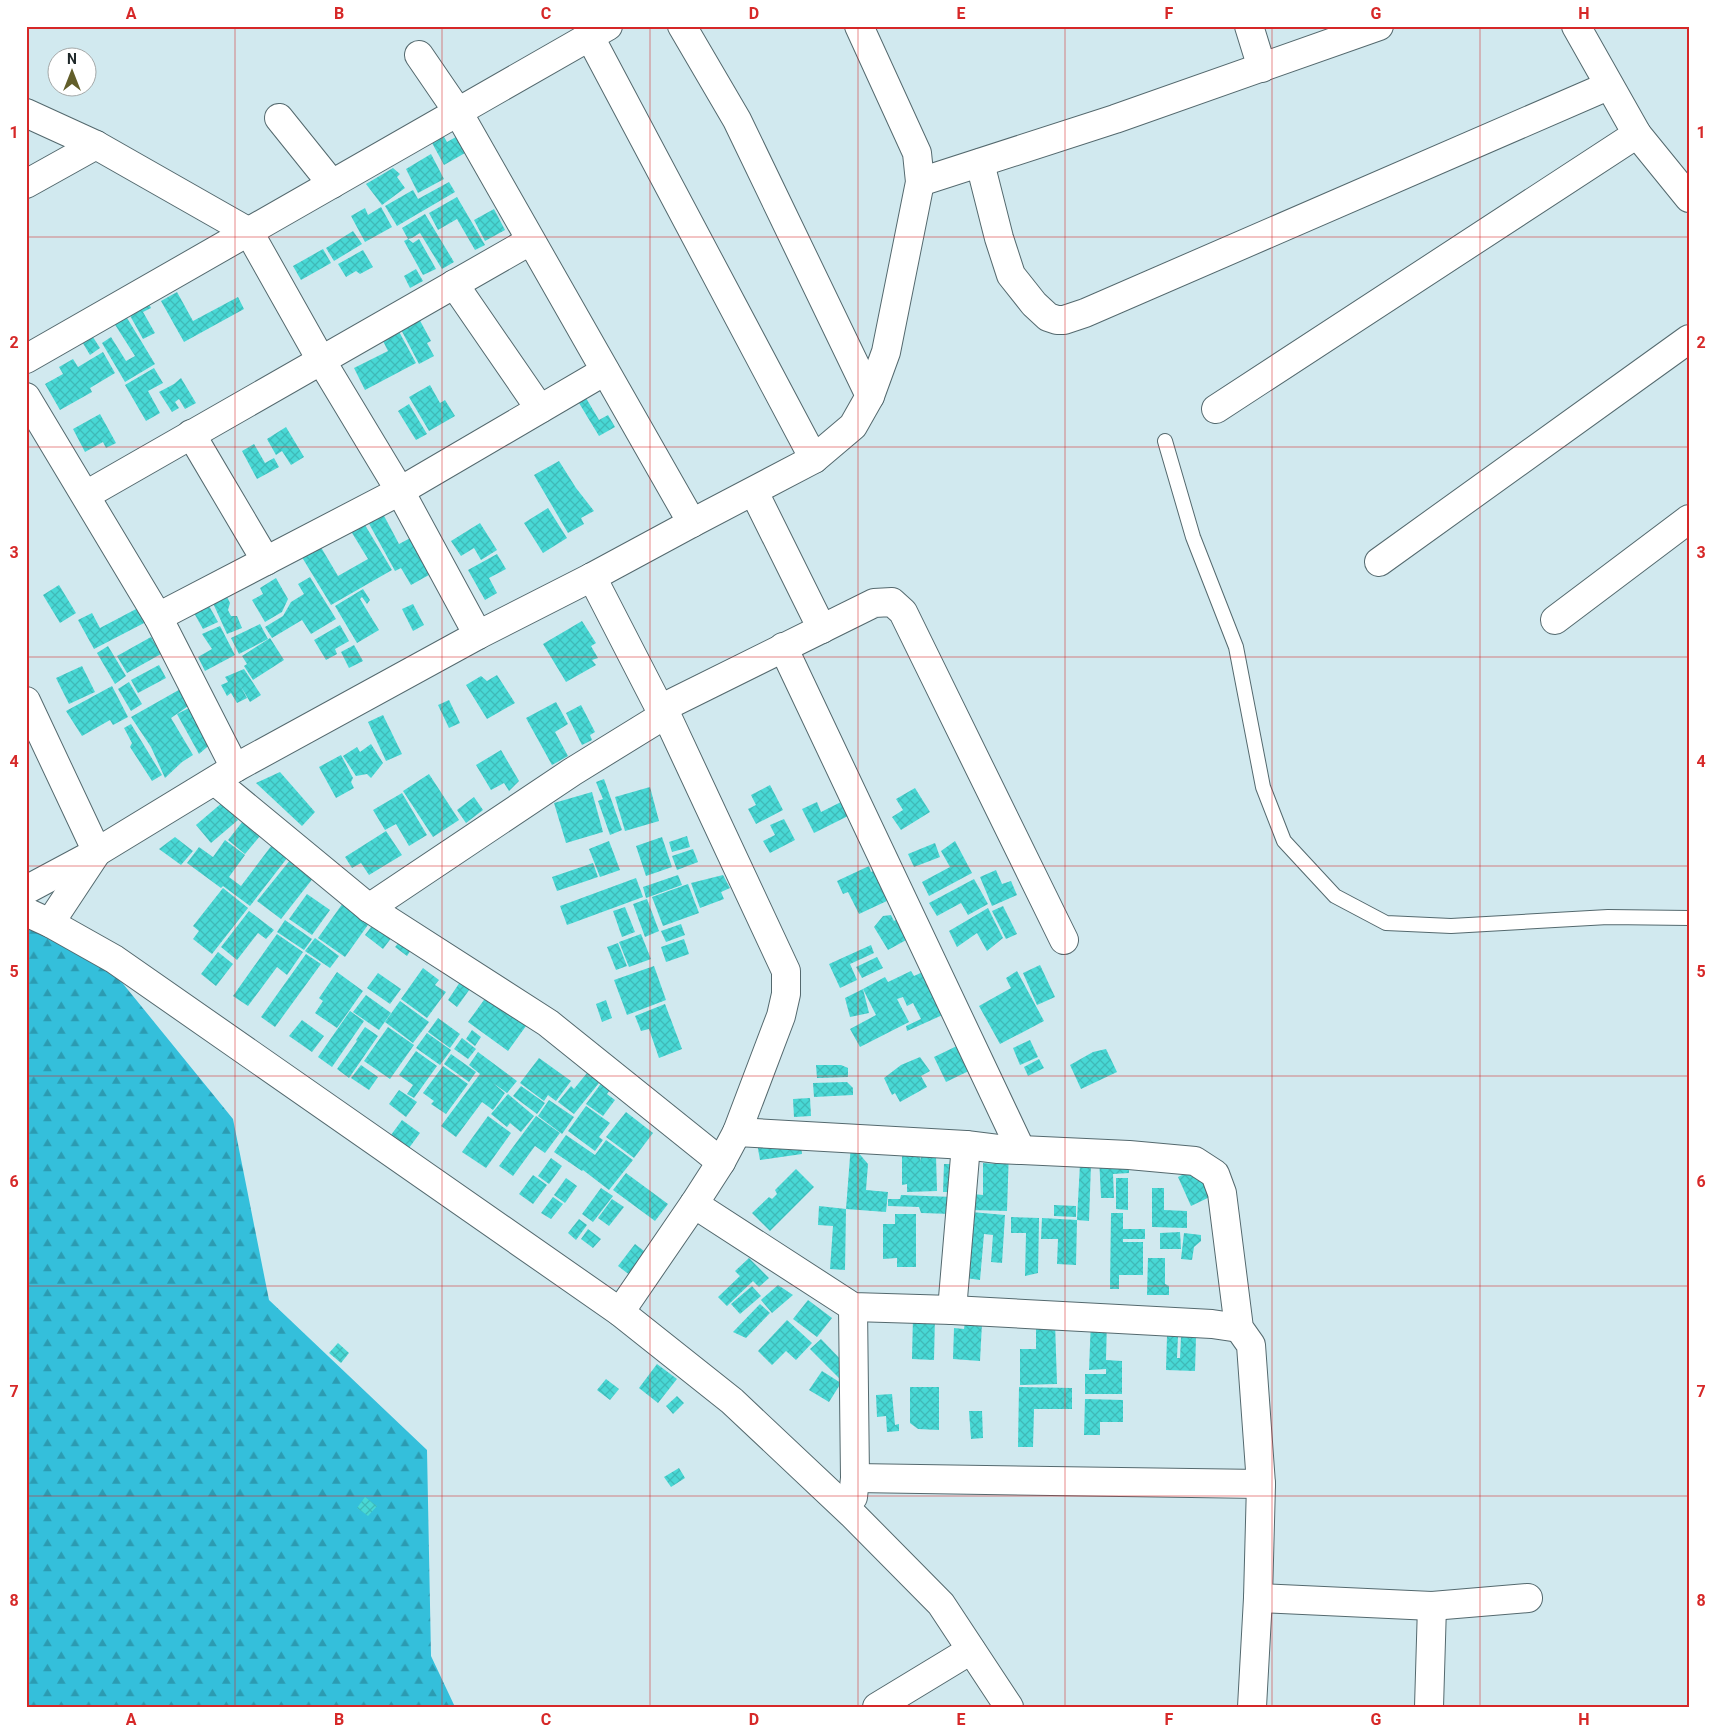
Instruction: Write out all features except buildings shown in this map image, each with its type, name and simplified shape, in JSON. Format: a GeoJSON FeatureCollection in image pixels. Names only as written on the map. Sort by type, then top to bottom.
{"type":"FeatureCollection","features":[{"type":"Feature","properties":{"kind":"street"},"geometry":{"type":"LineString","coordinates":[[682,26],[736,120],[870,396]]}},
{"type":"Feature","properties":{"kind":"street"},"geometry":{"type":"LineString","coordinates":[[1249,26],[1262,68]]}},
{"type":"Feature","properties":{"kind":"street"},"geometry":{"type":"LineString","coordinates":[[920,182],[1115,119],[1379,26]]}},
{"type":"Feature","properties":{"kind":"street"},"geometry":{"type":"LineString","coordinates":[[1576,26],[1608,86],[1637,134],[1689,198]]}},
{"type":"Feature","properties":{"kind":"street"},"geometry":{"type":"LineString","coordinates":[[26,890],[97,852],[225,775],[478,635],[592,577],[692,522],[754,492],[814,459],[853,426],[870,396],[886,352],[920,182],[917,153],[867,28]]}},
{"type":"Feature","properties":{"kind":"street"},"geometry":{"type":"LineString","coordinates":[[26,359],[599,32],[814,459]]}},
{"type":"Feature","properties":{"kind":"street"},"geometry":{"type":"LineString","coordinates":[[419,55],[458,112],[692,522]]}},
{"type":"Feature","properties":{"kind":"street"},"geometry":{"type":"LineString","coordinates":[[980,163],[999,238],[1011,275],[1034,304],[1048,317],[1057,320],[1094,309],[1608,86]]}},
{"type":"Feature","properties":{"kind":"street"},"geometry":{"type":"LineString","coordinates":[[26,112],[96,145],[249,232],[321,360],[400,491],[478,635]]}},
{"type":"Feature","properties":{"kind":"street"},"geometry":{"type":"LineString","coordinates":[[279,118],[332,184]]}},
{"type":"Feature","properties":{"kind":"street"},"geometry":{"type":"LineString","coordinates":[[1216,409],[1637,134]]}},
{"type":"Feature","properties":{"kind":"street"},"geometry":{"type":"LineString","coordinates":[[26,184],[96,145]]}},
{"type":"Feature","properties":{"kind":"street"},"geometry":{"type":"LineString","coordinates":[[86,495],[530,240]]}},
{"type":"Feature","properties":{"kind":"street"},"geometry":{"type":"LineString","coordinates":[[454,284],[540,409]]}},
{"type":"Feature","properties":{"kind":"street"},"geometry":{"type":"LineString","coordinates":[[1379,562],[1689,339]]}},
{"type":"Feature","properties":{"kind":"street"},"geometry":{"type":"LineString","coordinates":[[158,617],[400,491],[605,371]]}},
{"type":"Feature","properties":{"kind":"street"},"geometry":{"type":"LineString","coordinates":[[26,397],[158,617],[225,775],[369,908],[548,1024],[721,1162]]}},
{"type":"Feature","properties":{"kind":"street"},"geometry":{"type":"LineString","coordinates":[[191,434],[266,560]]}},
{"type":"Feature","properties":{"kind":"street"},"geometry":{"type":"LineString","coordinates":[[754,492],[822,630]]}},
{"type":"Feature","properties":{"kind":"street"},"geometry":{"type":"LineString","coordinates":[[1555,620],[1689,519]]}},
{"type":"Feature","properties":{"kind":"street"},"geometry":{"type":"LineString","coordinates":[[592,577],[663,712],[786,971],[786,994],[781,1016],[736,1132],[721,1162],[694,1204],[620,1312]]}},
{"type":"Feature","properties":{"kind":"street"},"geometry":{"type":"LineString","coordinates":[[369,908],[663,712],[783,648],[874,603],[892,602],[903,612],[1064,940]]}},
{"type":"Feature","properties":{"kind":"street"},"geometry":{"type":"LineString","coordinates":[[783,648],[1021,1150]]}},
{"type":"Feature","properties":{"kind":"street"},"geometry":{"type":"LineString","coordinates":[[26,701],[97,852]]}},
{"type":"Feature","properties":{"kind":"street"},"geometry":{"type":"LineString","coordinates":[[97,852],[38,918],[114,959],[620,1312],[732,1401],[852,1514],[941,1604],[1009,1707]]}},
{"type":"Feature","properties":{"kind":"street"},"geometry":{"type":"LineString","coordinates":[[736,1132],[966,1145],[998,1149],[1129,1155],[1195,1161],[1216,1174],[1222,1193],[1239,1328],[1251,1345],[1261,1484],[1258,1598],[1252,1707]]}},
{"type":"Feature","properties":{"kind":"street"},"geometry":{"type":"LineString","coordinates":[[952,1310],[966,1145]]}},
{"type":"Feature","properties":{"kind":"street"},"geometry":{"type":"LineString","coordinates":[[694,1204],[853,1308],[952,1310],[1212,1324],[1239,1328]]}},
{"type":"Feature","properties":{"kind":"street"},"geometry":{"type":"LineString","coordinates":[[852,1514],[854,1478],[853,1308]]}},
{"type":"Feature","properties":{"kind":"street"},"geometry":{"type":"LineString","coordinates":[[854,1478],[1261,1484]]}},
{"type":"Feature","properties":{"kind":"street"},"geometry":{"type":"LineString","coordinates":[[1258,1598],[1432,1606],[1528,1598]]}},
{"type":"Feature","properties":{"kind":"street"},"geometry":{"type":"LineString","coordinates":[[1429,1707],[1432,1606]]}},
{"type":"Feature","properties":{"kind":"street"},"geometry":{"type":"LineString","coordinates":[[877,1707],[971,1650]]}},
{"type":"Feature","properties":{"kind":"lane"},"geometry":{"type":"LineString","coordinates":[[1165,442],[1193,537],[1236,647],[1266,796],[1284,841],[1335,896],[1386,923],[1451,926],[1608,917],[1689,918]]}},
{"type":"Feature","properties":{"kind":"green space"},"geometry":{"type":"Polygon","coordinates":[[[26,908],[85,937],[233,1119],[269,1300],[427,1450],[431,1656],[455,1707],[26,1707],[26,908]]]}}]}
